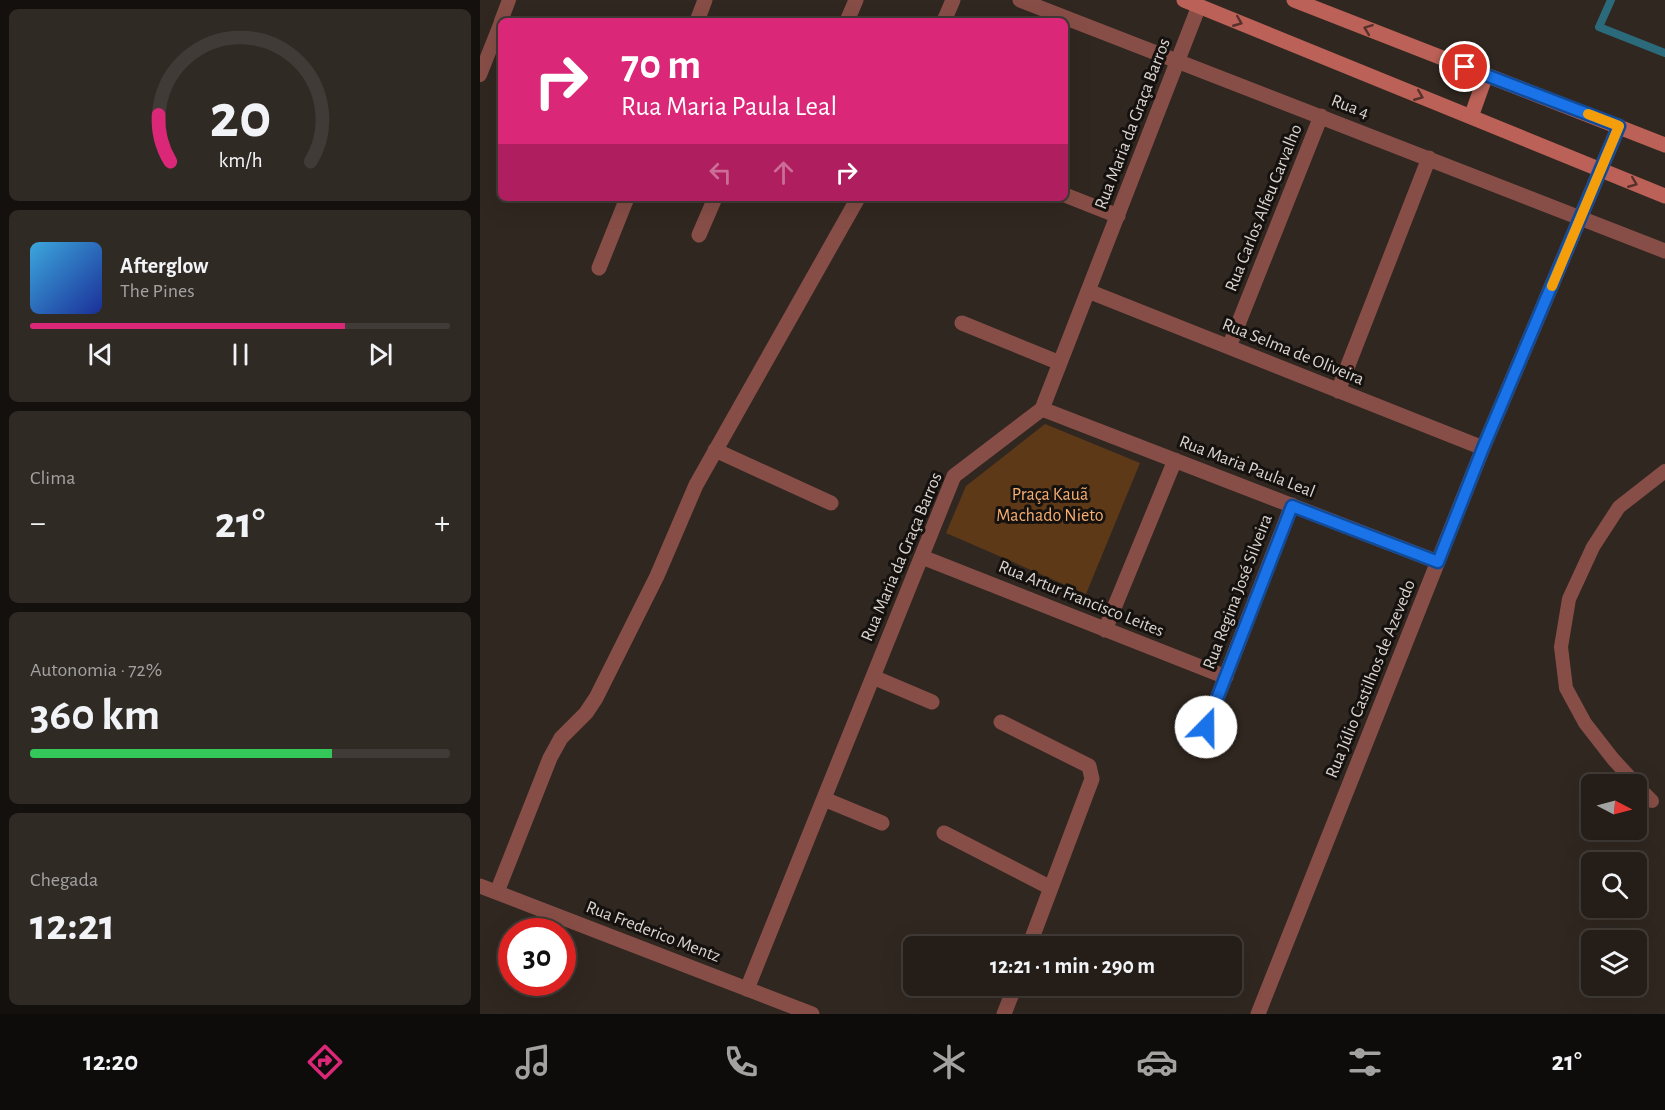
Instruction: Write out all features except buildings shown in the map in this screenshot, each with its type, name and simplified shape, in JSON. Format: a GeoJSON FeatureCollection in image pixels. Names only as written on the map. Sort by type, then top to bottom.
{"type":"FeatureCollection","features":[{"type":"Feature","properties":{"kind":"main road"},"geometry":{"type":"LineString","coordinates":[[1184,0],[1665,196]]}},
{"type":"Feature","properties":{"kind":"main road"},"geometry":{"type":"LineString","coordinates":[[1294,0],[1665,145]]}},
{"type":"Feature","properties":{"kind":"main road"},"geometry":{"type":"LineString","coordinates":[[1471,117],[1486,75]]}},
{"type":"Feature","properties":{"kind":"street"},"geometry":{"type":"LineString","coordinates":[[697,18],[705,0]]}},
{"type":"Feature","properties":{"kind":"street"},"geometry":{"type":"LineString","coordinates":[[848,18],[856,0]]}},
{"type":"Feature","properties":{"kind":"street"},"geometry":{"type":"LineString","coordinates":[[945,18],[953,0]]}},
{"type":"Feature","properties":{"kind":"street","name":"Rua 4"},"geometry":{"type":"LineString","coordinates":[[1020,0],[1067,18]]}},
{"type":"Feature","properties":{"kind":"street","name":"Rua Maria da Graça Barros"},"geometry":{"type":"LineString","coordinates":[[747,988],[954,476],[1042,409],[1199,6]]}},
{"type":"Feature","properties":{"kind":"street","name":"Rua 4"},"geometry":{"type":"LineString","coordinates":[[1068,18],[1665,251]]}},
{"type":"Feature","properties":{"kind":"street","name":"Rua Carlos Alfeu Carvalho"},"geometry":{"type":"LineString","coordinates":[[1229,347],[1321,116]]}},
{"type":"Feature","properties":{"kind":"street","name":"Rua Júlio Castilhos de Azevedo"},"geometry":{"type":"LineString","coordinates":[[1258,1014],[1483,448],[1619,126]]}},
{"type":"Feature","properties":{"kind":"street"},"geometry":{"type":"LineString","coordinates":[[1338,391],[1429,158]]}},
{"type":"Feature","properties":{"kind":"street"},"geometry":{"type":"LineString","coordinates":[[1068,196],[1118,216]]}},
{"type":"Feature","properties":{"kind":"street"},"geometry":{"type":"LineString","coordinates":[[599,268],[626,201]]}},
{"type":"Feature","properties":{"kind":"street"},"geometry":{"type":"LineString","coordinates":[[699,235],[714,201]]}},
{"type":"Feature","properties":{"kind":"street"},"geometry":{"type":"LineString","coordinates":[[497,892],[550,758],[561,738],[586,713],[596,698],[657,576],[696,484],[856,201]]}},
{"type":"Feature","properties":{"kind":"street","name":"Rua Selma de Oliveira"},"geometry":{"type":"LineString","coordinates":[[1088,291],[1483,448]]}},
{"type":"Feature","properties":{"kind":"street"},"geometry":{"type":"LineString","coordinates":[[962,323],[1060,363]]}},
{"type":"Feature","properties":{"kind":"street","name":"Rua Maria Paula Leal"},"geometry":{"type":"LineString","coordinates":[[1042,409],[1438,562]]}},
{"type":"Feature","properties":{"kind":"street"},"geometry":{"type":"LineString","coordinates":[[715,450],[831,502]]}},
{"type":"Feature","properties":{"kind":"street"},"geometry":{"type":"LineString","coordinates":[[1105,630],[1175,460]]}},
{"type":"Feature","properties":{"kind":"street","name":"Rua Regina José Silveira"},"geometry":{"type":"LineString","coordinates":[[1206,727],[1292,506]]}},
{"type":"Feature","properties":{"kind":"street","name":"Rua Artur Francisco Leites"},"geometry":{"type":"LineString","coordinates":[[922,557],[1226,677]]}},
{"type":"Feature","properties":{"kind":"street"},"geometry":{"type":"LineString","coordinates":[[873,677],[933,702]]}},
{"type":"Feature","properties":{"kind":"street"},"geometry":{"type":"LineString","coordinates":[[1001,722],[1089,766],[1092,779],[1033,936]]}},
{"type":"Feature","properties":{"kind":"street"},"geometry":{"type":"LineString","coordinates":[[824,799],[882,823]]}},
{"type":"Feature","properties":{"kind":"street"},"geometry":{"type":"LineString","coordinates":[[944,833],[1051,888]]}},
{"type":"Feature","properties":{"kind":"street","name":"Rua Frederico Mentz"},"geometry":{"type":"LineString","coordinates":[[480,886],[812,1014]]}},
{"type":"Feature","properties":{"kind":"street"},"geometry":{"type":"LineString","coordinates":[[1004,1014],[1011,996]]}},
{"type":"Feature","properties":{"kind":"lane"},"geometry":{"type":"LineString","coordinates":[[502,18],[510,0]]}},
{"type":"Feature","properties":{"kind":"lane"},"geometry":{"type":"LineString","coordinates":[[480,75],[498,29]]}},
{"type":"Feature","properties":{"kind":"lane"},"geometry":{"type":"LineString","coordinates":[[1626,774],[1585,723],[1566,688],[1561,647],[1569,599],[1593,547],[1619,507],[1665,471]]}},
{"type":"Feature","properties":{"kind":"lane"},"geometry":{"type":"LineString","coordinates":[[1647,796],[1652,801]]}},
{"type":"Feature","properties":{"kind":"green space","name":"Praça Kauã Machado Nieto"},"geometry":{"type":"Polygon","coordinates":[[[1045,424],[1140,463],[1086,594],[946,533],[966,486],[1045,424]]]}},
{"type":"Feature","properties":{"kind":"waterway"},"geometry":{"type":"LineString","coordinates":[[1611,0],[1599,27],[1665,53]]}},
{"type":"Feature","properties":{"kind":"slow traffic"},"geometry":{"type":"LineString","coordinates":[[1552,286],[1619,126],[1588,114]]}},
{"type":"Feature","properties":{"kind":"route"},"geometry":{"type":"LineString","coordinates":[[1206,727],[1292,506],[1438,562],[1483,448],[1619,126],[1465,67]]}}]}
